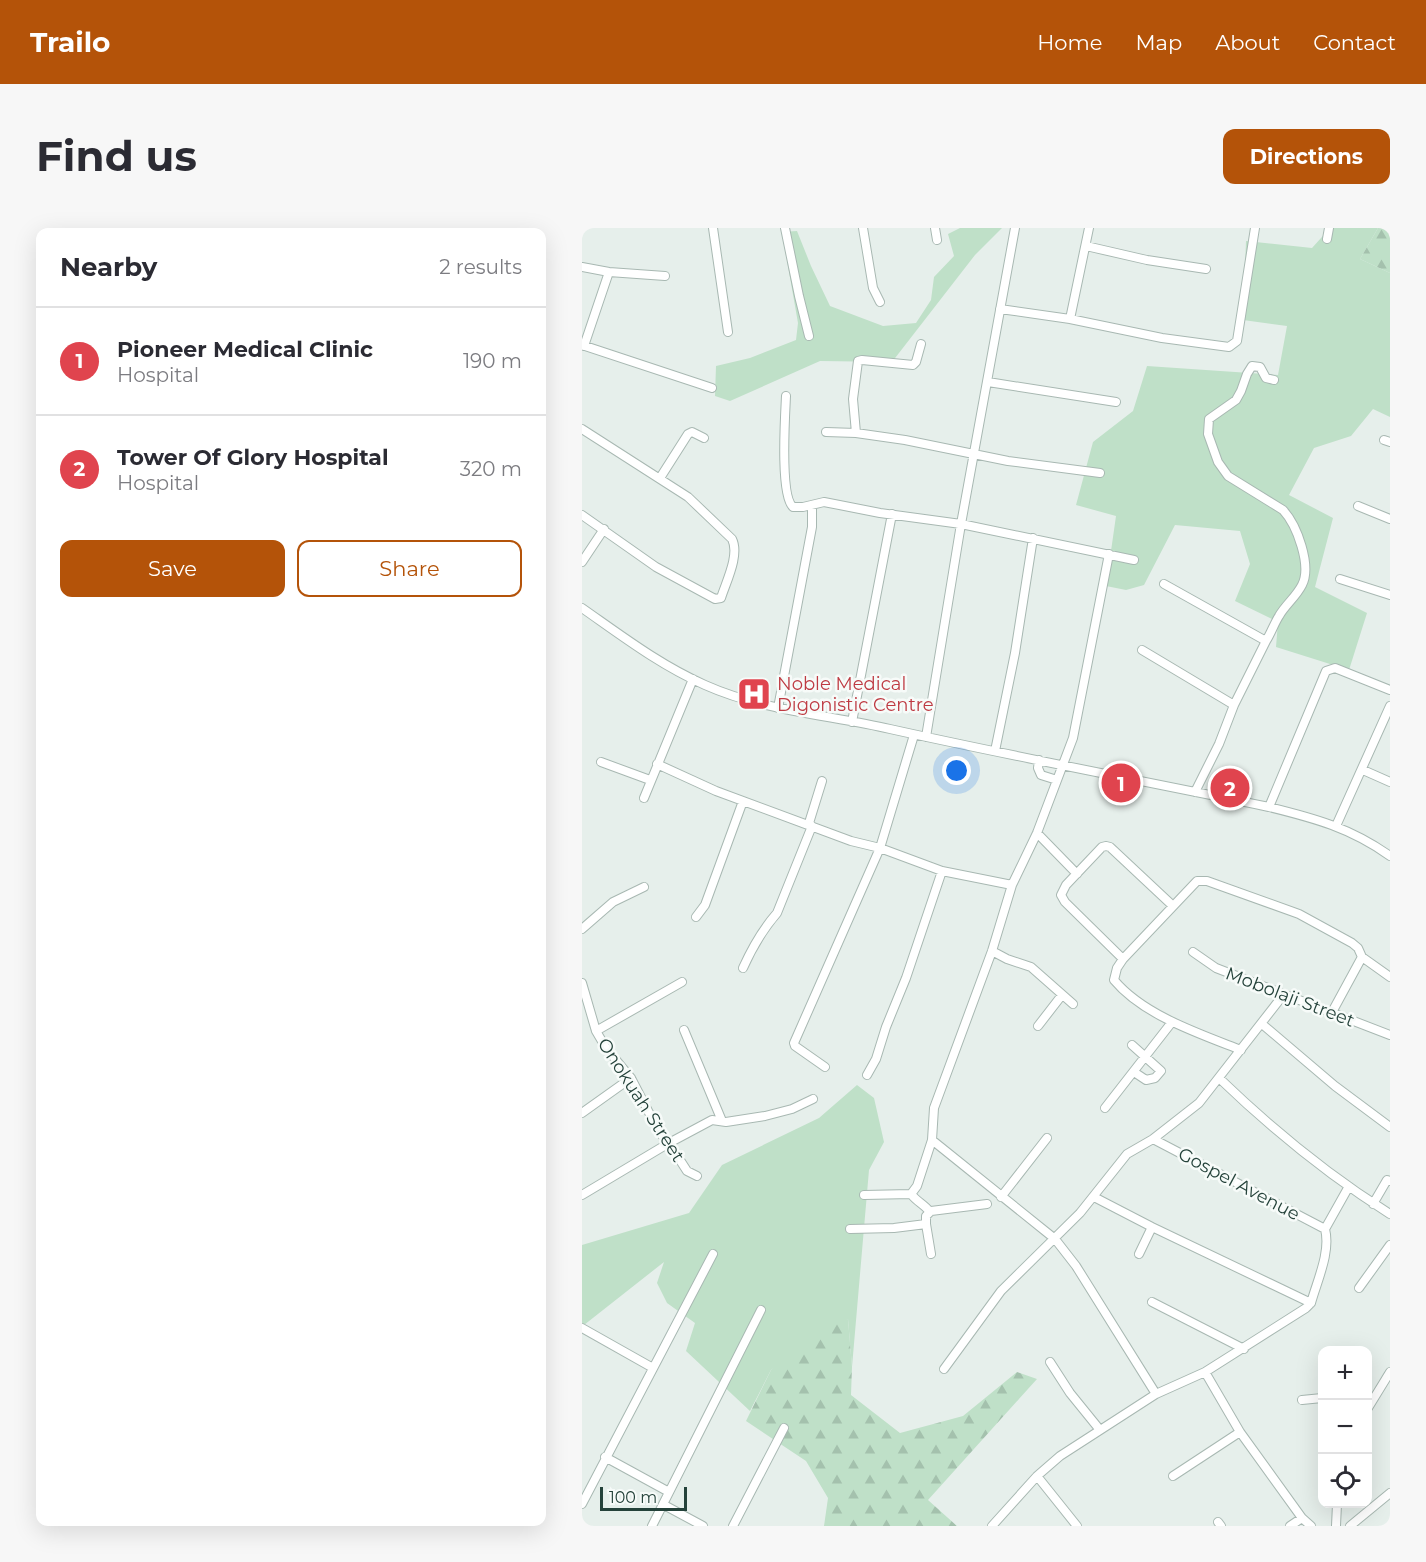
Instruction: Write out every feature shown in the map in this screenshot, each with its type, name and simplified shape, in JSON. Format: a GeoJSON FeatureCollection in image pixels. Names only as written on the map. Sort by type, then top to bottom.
{"type":"FeatureCollection","features":[{"type":"Feature","properties":{"kind":"street"},"geometry":{"type":"LineString","coordinates":[[713,228],[728,332]]}},
{"type":"Feature","properties":{"kind":"street"},"geometry":{"type":"LineString","coordinates":[[785,228],[809,336]]}},
{"type":"Feature","properties":{"kind":"street"},"geometry":{"type":"LineString","coordinates":[[863,228],[873,288],[880,302]]}},
{"type":"Feature","properties":{"kind":"street"},"geometry":{"type":"LineString","coordinates":[[935,228],[937,240]]}},
{"type":"Feature","properties":{"kind":"street"},"geometry":{"type":"LineString","coordinates":[[926,737],[961,524],[1015,228]]}},
{"type":"Feature","properties":{"kind":"street"},"geometry":{"type":"LineString","coordinates":[[1070,319],[1089,228]]}},
{"type":"Feature","properties":{"kind":"street"},"geometry":{"type":"LineString","coordinates":[[1000,309],[1070,319],[1162,338],[1222,347],[1233,346],[1237,341],[1255,228]]}},
{"type":"Feature","properties":{"kind":"street"},"geometry":{"type":"LineString","coordinates":[[1327,239],[1329,228]]}},
{"type":"Feature","properties":{"kind":"street"},"geometry":{"type":"LineString","coordinates":[[1086,246],[1147,260],[1206,269]]}},
{"type":"Feature","properties":{"kind":"street"},"geometry":{"type":"LineString","coordinates":[[582,267],[609,272],[665,276]]}},
{"type":"Feature","properties":{"kind":"street"},"geometry":{"type":"LineString","coordinates":[[609,272],[583,346],[712,388]]}},
{"type":"Feature","properties":{"kind":"street"},"geometry":{"type":"LineString","coordinates":[[856,433],[854,399],[858,361],[913,365],[921,344]]}},
{"type":"Feature","properties":{"kind":"street"},"geometry":{"type":"LineString","coordinates":[[1195,792],[1266,641],[1280,615],[1302,586],[1304,579],[1306,567],[1300,542],[1287,515],[1283,510],[1228,476],[1221,468],[1211,446],[1207,429],[1213,415],[1236,400],[1252,366],[1260,367],[1265,377],[1274,380]]}},
{"type":"Feature","properties":{"kind":"street"},"geometry":{"type":"LineString","coordinates":[[988,382],[1116,402]]}},
{"type":"Feature","properties":{"kind":"street"},"geometry":{"type":"LineString","coordinates":[[786,396],[785,483],[787,497],[793,507],[824,502],[961,524],[1134,560]]}},
{"type":"Feature","properties":{"kind":"street"},"geometry":{"type":"LineString","coordinates":[[582,429],[688,497],[718,525],[735,545],[734,557],[721,598],[715,599],[656,567],[582,515]]}},
{"type":"Feature","properties":{"kind":"street"},"geometry":{"type":"LineString","coordinates":[[660,478],[688,434],[692,432],[704,438]]}},
{"type":"Feature","properties":{"kind":"street"},"geometry":{"type":"LineString","coordinates":[[826,432],[856,433],[905,440],[975,455],[1100,473]]}},
{"type":"Feature","properties":{"kind":"street"},"geometry":{"type":"LineString","coordinates":[[778,708],[812,527],[812,505]]}},
{"type":"Feature","properties":{"kind":"street"},"geometry":{"type":"LineString","coordinates":[[1358,506],[1390,519]]}},
{"type":"Feature","properties":{"kind":"street"},"geometry":{"type":"LineString","coordinates":[[852,722],[892,514]]}},
{"type":"Feature","properties":{"kind":"street"},"geometry":{"type":"LineString","coordinates":[[582,562],[604,529]]}},
{"type":"Feature","properties":{"kind":"street"},"geometry":{"type":"LineString","coordinates":[[995,751],[1015,653],[1033,538]]}},
{"type":"Feature","properties":{"kind":"street"},"geometry":{"type":"LineString","coordinates":[[911,1194],[917,1186],[932,1140],[934,1108],[992,951],[1012,885],[1037,832],[1073,738],[1109,554]]}},
{"type":"Feature","properties":{"kind":"street"},"geometry":{"type":"LineString","coordinates":[[1340,579],[1390,595]]}},
{"type":"Feature","properties":{"kind":"street"},"geometry":{"type":"LineString","coordinates":[[1164,584],[1266,641]]}},
{"type":"Feature","properties":{"kind":"street"},"geometry":{"type":"LineString","coordinates":[[582,608],[646,654],[693,680],[723,692],[778,708],[1269,807],[1336,826],[1360,836],[1390,856]]}},
{"type":"Feature","properties":{"kind":"street"},"geometry":{"type":"LineString","coordinates":[[1142,650],[1234,705]]}},
{"type":"Feature","properties":{"kind":"street"},"geometry":{"type":"LineString","coordinates":[[1269,807],[1326,671],[1335,668],[1390,690]]}},
{"type":"Feature","properties":{"kind":"street"},"geometry":{"type":"LineString","coordinates":[[644,798],[693,680]]}},
{"type":"Feature","properties":{"kind":"street"},"geometry":{"type":"LineString","coordinates":[[1336,826],[1387,722],[1390,706]]}},
{"type":"Feature","properties":{"kind":"street"},"geometry":{"type":"LineString","coordinates":[[825,1067],[795,1046],[794,1042],[880,848],[915,735]]}},
{"type":"Feature","properties":{"kind":"street"},"geometry":{"type":"LineString","coordinates":[[1039,760],[1038,768],[1041,775],[1057,780]]}},
{"type":"Feature","properties":{"kind":"street"},"geometry":{"type":"LineString","coordinates":[[601,762],[650,780]]}},
{"type":"Feature","properties":{"kind":"street"},"geometry":{"type":"LineString","coordinates":[[657,764],[743,801],[851,841],[880,848],[942,871],[1012,885]]}},
{"type":"Feature","properties":{"kind":"street"},"geometry":{"type":"LineString","coordinates":[[1363,770],[1390,782]]}},
{"type":"Feature","properties":{"kind":"street"},"geometry":{"type":"LineString","coordinates":[[743,968],[750,951],[777,913],[812,826],[809,823],[822,781]]}},
{"type":"Feature","properties":{"kind":"street"},"geometry":{"type":"LineString","coordinates":[[696,917],[705,905],[743,801]]}},
{"type":"Feature","properties":{"kind":"street"},"geometry":{"type":"LineString","coordinates":[[1037,832],[1077,873]]}},
{"type":"Feature","properties":{"kind":"street"},"geometry":{"type":"LineString","coordinates":[[1123,959],[1063,899],[1062,891],[1077,873],[1102,847],[1108,846],[1173,906]]}},
{"type":"Feature","properties":{"kind":"street"},"geometry":{"type":"LineString","coordinates":[[867,1075],[876,1059],[899,991],[906,978],[942,871]]}},
{"type":"Feature","properties":{"kind":"street"},"geometry":{"type":"LineString","coordinates":[[1241,1050],[1172,1022],[1132,997],[1115,982],[1114,976],[1123,959],[1197,881],[1207,881],[1299,914],[1352,943],[1358,948],[1362,957],[1390,977]]}},
{"type":"Feature","properties":{"kind":"street"},"geometry":{"type":"LineString","coordinates":[[582,929],[613,902],[644,887]]}},
{"type":"Feature","properties":{"kind":"street"},"geometry":{"type":"LineString","coordinates":[[992,951],[1031,967],[1073,1004]]}},
{"type":"Feature","properties":{"kind":"street","name":"Mobolaji Street"},"geometry":{"type":"LineString","coordinates":[[1193,952],[1216,968],[1390,1035]]}},
{"type":"Feature","properties":{"kind":"street"},"geometry":{"type":"LineString","coordinates":[[1331,1014],[1362,957]]}},
{"type":"Feature","properties":{"kind":"street"},"geometry":{"type":"LineString","coordinates":[[596,1030],[682,982]]}},
{"type":"Feature","properties":{"kind":"street","name":"Onokuah Street"},"geometry":{"type":"LineString","coordinates":[[582,983],[596,1030],[606,1048],[631,1078],[659,1132],[687,1171],[698,1176]]}},
{"type":"Feature","properties":{"kind":"street"},"geometry":{"type":"LineString","coordinates":[[944,1368],[1001,1291],[1055,1239],[1094,1197],[1126,1154],[1153,1138],[1199,1102],[1284,994]]}},
{"type":"Feature","properties":{"kind":"street"},"geometry":{"type":"LineString","coordinates":[[1038,1026],[1062,995]]}},
{"type":"Feature","properties":{"kind":"street"},"geometry":{"type":"LineString","coordinates":[[1105,1108],[1172,1022]]}},
{"type":"Feature","properties":{"kind":"street"},"geometry":{"type":"LineString","coordinates":[[1262,1024],[1335,1086],[1390,1127]]}},
{"type":"Feature","properties":{"kind":"street"},"geometry":{"type":"LineString","coordinates":[[684,1030],[722,1121]]}},
{"type":"Feature","properties":{"kind":"street"},"geometry":{"type":"LineString","coordinates":[[1132,1045],[1161,1071],[1155,1078],[1146,1080],[1134,1072]]}},
{"type":"Feature","properties":{"kind":"street"},"geometry":{"type":"LineString","coordinates":[[582,1113],[631,1078]]}},
{"type":"Feature","properties":{"kind":"street"},"geometry":{"type":"LineString","coordinates":[[1219,1078],[1283,1137],[1348,1188],[1390,1214]]}},
{"type":"Feature","properties":{"kind":"street"},"geometry":{"type":"LineString","coordinates":[[582,1196],[669,1143],[712,1120],[765,1116],[792,1109],[813,1099]]}},
{"type":"Feature","properties":{"kind":"street"},"geometry":{"type":"LineString","coordinates":[[1001,1197],[1047,1138]]}},
{"type":"Feature","properties":{"kind":"street","name":"Gospel Avenue"},"geometry":{"type":"LineString","coordinates":[[1153,1138],[1325,1229]]}},
{"type":"Feature","properties":{"kind":"street"},"geometry":{"type":"LineString","coordinates":[[932,1140],[1055,1239],[1076,1266],[1156,1394]]}},
{"type":"Feature","properties":{"kind":"street"},"geometry":{"type":"LineString","coordinates":[[1373,1203],[1387,1180],[1390,1181]]}},
{"type":"Feature","properties":{"kind":"street"},"geometry":{"type":"LineString","coordinates":[[992,1526],[1037,1476],[1060,1456],[1156,1394],[1205,1372],[1245,1349],[1311,1303],[1328,1239],[1325,1229],[1348,1188]]}},
{"type":"Feature","properties":{"kind":"street"},"geometry":{"type":"LineString","coordinates":[[864,1195],[911,1194]]}},
{"type":"Feature","properties":{"kind":"street"},"geometry":{"type":"LineString","coordinates":[[911,1194],[916,1202],[924,1205],[930,1212]]}},
{"type":"Feature","properties":{"kind":"street"},"geometry":{"type":"LineString","coordinates":[[1094,1197],[1311,1303]]}},
{"type":"Feature","properties":{"kind":"street"},"geometry":{"type":"LineString","coordinates":[[931,1254],[926,1224],[926,1216],[930,1212],[987,1204]]}},
{"type":"Feature","properties":{"kind":"street"},"geometry":{"type":"LineString","coordinates":[[850,1229],[894,1228],[926,1224]]}},
{"type":"Feature","properties":{"kind":"street"},"geometry":{"type":"LineString","coordinates":[[1139,1254],[1152,1227]]}},
{"type":"Feature","properties":{"kind":"street"},"geometry":{"type":"LineString","coordinates":[[1359,1288],[1390,1245]]}},
{"type":"Feature","properties":{"kind":"street"},"geometry":{"type":"LineString","coordinates":[[582,1503],[713,1254]]}},
{"type":"Feature","properties":{"kind":"street"},"geometry":{"type":"LineString","coordinates":[[1152,1302],[1245,1349]]}},
{"type":"Feature","properties":{"kind":"street"},"geometry":{"type":"LineString","coordinates":[[652,1526],[761,1310]]}},
{"type":"Feature","properties":{"kind":"street"},"geometry":{"type":"LineString","coordinates":[[582,1339],[584,1329],[654,1368]]}},
{"type":"Feature","properties":{"kind":"street"},"geometry":{"type":"LineString","coordinates":[[1050,1362],[1070,1393],[1100,1430]]}},
{"type":"Feature","properties":{"kind":"street"},"geometry":{"type":"LineString","coordinates":[[1205,1372],[1240,1432],[1302,1518],[1311,1526]]}},
{"type":"Feature","properties":{"kind":"street"},"geometry":{"type":"LineString","coordinates":[[1372,1395],[1390,1372]]}},
{"type":"Feature","properties":{"kind":"street"},"geometry":{"type":"LineString","coordinates":[[1302,1400],[1318,1398]]}},
{"type":"Feature","properties":{"kind":"street"},"geometry":{"type":"LineString","coordinates":[[733,1526],[784,1428]]}},
{"type":"Feature","properties":{"kind":"street"},"geometry":{"type":"LineString","coordinates":[[1173,1476],[1240,1432]]}},
{"type":"Feature","properties":{"kind":"street"},"geometry":{"type":"LineString","coordinates":[[605,1457],[669,1492]]}},
{"type":"Feature","properties":{"kind":"street"},"geometry":{"type":"LineString","coordinates":[[1037,1476],[1077,1526]]}},
{"type":"Feature","properties":{"kind":"street"},"geometry":{"type":"LineString","coordinates":[[1350,1526],[1390,1493]]}},
{"type":"Feature","properties":{"kind":"street"},"geometry":{"type":"LineString","coordinates":[[664,1505],[703,1526]]}},
{"type":"Feature","properties":{"kind":"street"},"geometry":{"type":"LineString","coordinates":[[1336,1526],[1337,1508]]}},
{"type":"Feature","properties":{"kind":"street"},"geometry":{"type":"LineString","coordinates":[[1290,1526],[1302,1518]]}},
{"type":"Feature","properties":{"kind":"green space"},"geometry":{"type":"Polygon","coordinates":[[[960,228],[1002,228],[975,255],[892,362],[820,361],[730,401],[715,396],[716,366],[750,358],[796,340],[798,323],[782,232],[797,231],[830,306],[883,326],[916,323],[931,300],[934,277],[954,256],[948,234],[960,228]]]}},
{"type":"Feature","properties":{"kind":"green space"},"geometry":{"type":"Polygon","coordinates":[[[1330,228],[1378,228],[1360,259],[1390,273],[1390,417],[1373,409],[1351,436],[1314,448],[1289,495],[1333,518],[1315,587],[1367,613],[1349,670],[1276,647],[1278,622],[1235,601],[1250,564],[1240,531],[1175,525],[1144,585],[1126,590],[1106,586],[1116,516],[1076,505],[1093,442],[1133,411],[1147,366],[1278,375],[1287,326],[1243,320],[1246,241],[1312,248],[1330,228]]]}},
{"type":"Feature","properties":{"kind":"green space"},"geometry":{"type":"Polygon","coordinates":[[[1378,228],[1390,228],[1390,273],[1360,259],[1378,228]]]}},
{"type":"Feature","properties":{"kind":"green space"},"geometry":{"type":"Polygon","coordinates":[[[857,1085],[874,1098],[884,1142],[869,1170],[852,1367],[848,1319],[771,1370],[750,1411],[686,1351],[695,1323],[667,1303],[657,1283],[664,1262],[582,1325],[582,1245],[689,1213],[722,1165],[819,1118],[857,1085]]]}},
{"type":"Feature","properties":{"kind":"green space"},"geometry":{"type":"Polygon","coordinates":[[[848,1319],[852,1367],[851,1395],[900,1433],[963,1416],[1017,1372],[1037,1379],[928,1500],[957,1526],[824,1526],[828,1498],[806,1461],[746,1421],[771,1370],[818,1326],[848,1319]]]}},
{"type":"Feature","properties":{"kind":"place","name":"Noble Medical Digonistic Centre"},"geometry":{"type":"Point","coordinates":[754,694]}},
{"type":"Feature","properties":{"kind":"place","name":"Pioneer Medical Clinic"},"geometry":{"type":"Point","coordinates":[1121,783]}},
{"type":"Feature","properties":{"kind":"place","name":"Tower Of Glory Hospital"},"geometry":{"type":"Point","coordinates":[1230,788]}}]}
